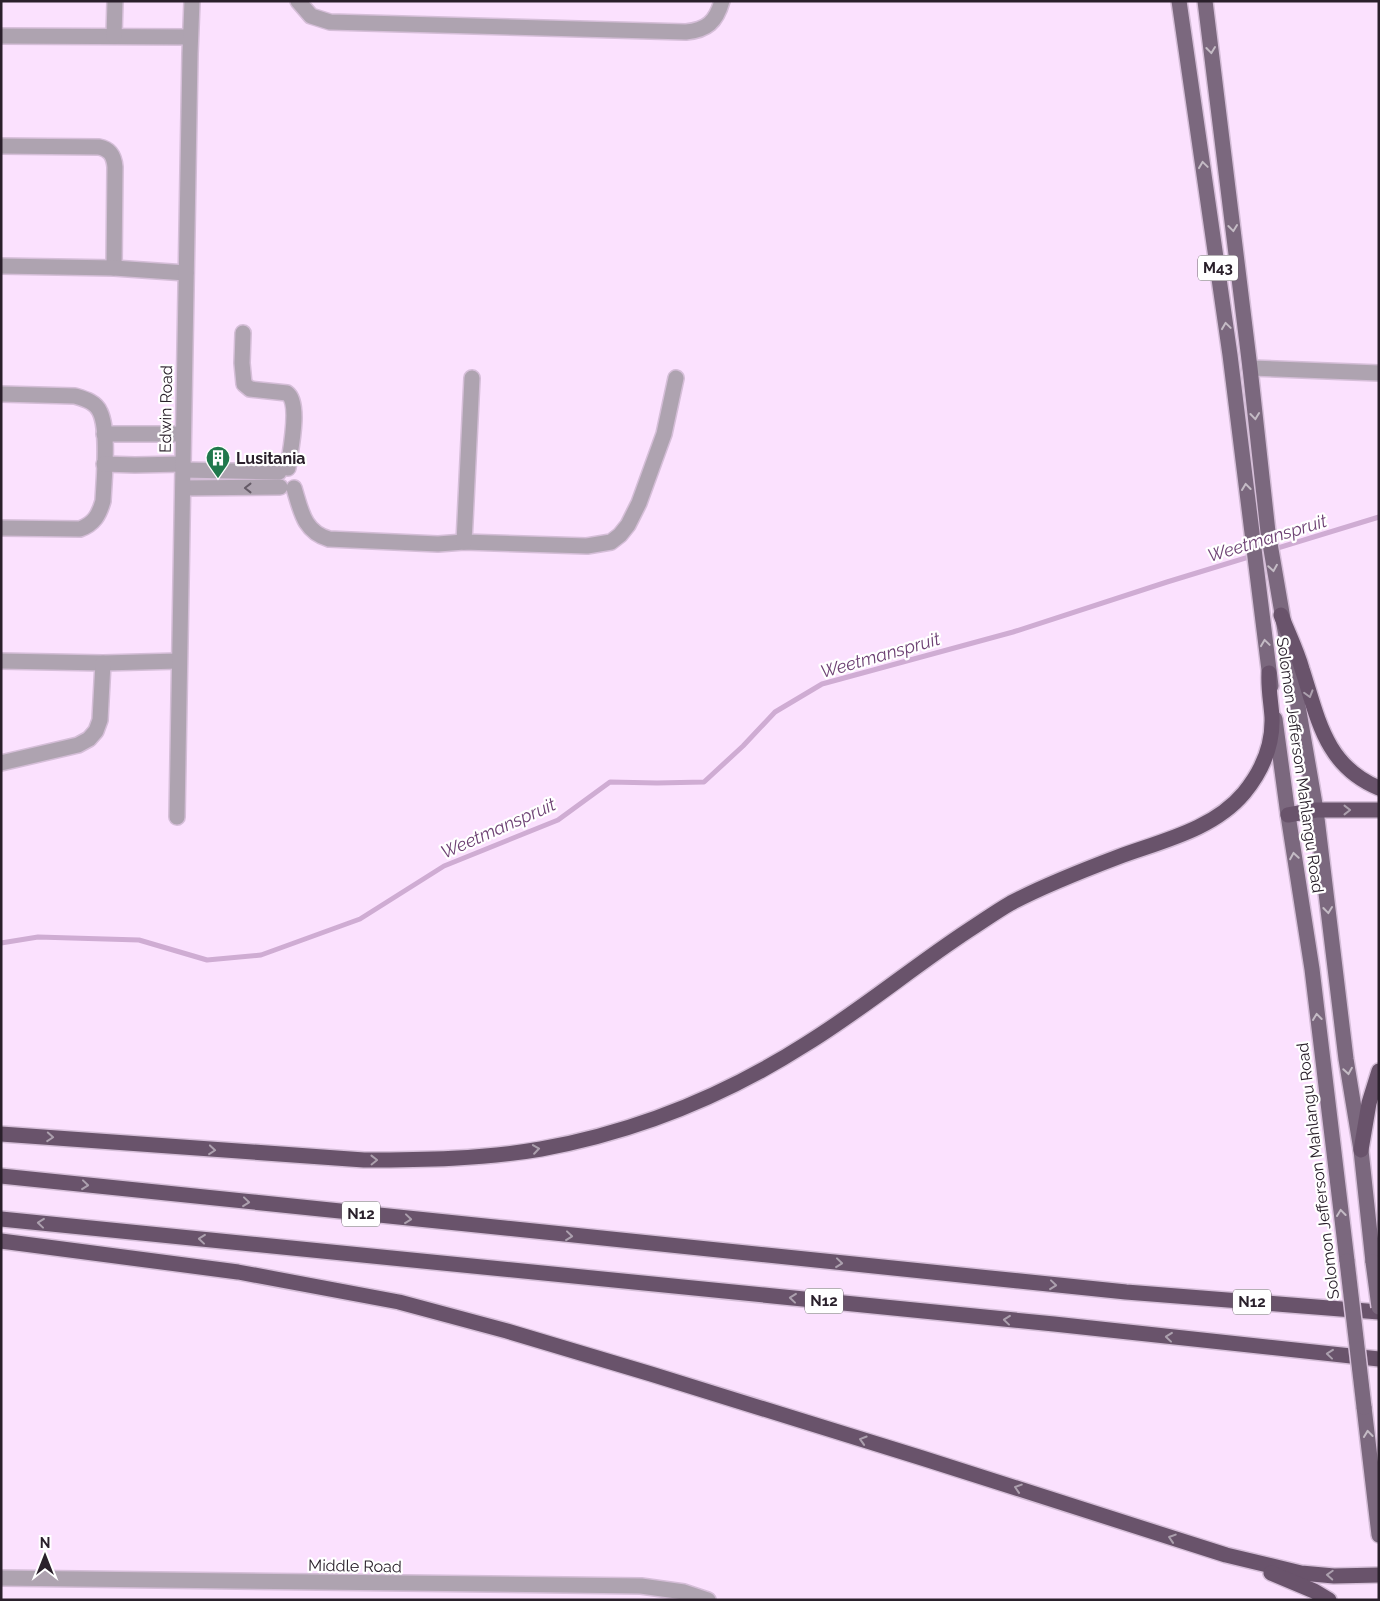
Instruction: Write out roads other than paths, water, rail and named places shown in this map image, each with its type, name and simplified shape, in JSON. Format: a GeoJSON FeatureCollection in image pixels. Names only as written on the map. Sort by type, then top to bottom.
{"type":"FeatureCollection","features":[{"type":"Feature","properties":{"kind":"highway"},"geometry":{"type":"LineString","coordinates":[[1280,609],[1325,738],[1351,771],[1369,784],[1379,788]]}},
{"type":"Feature","properties":{"kind":"highway"},"geometry":{"type":"LineString","coordinates":[[1,1134],[364,1160],[423,1160],[540,1149],[608,1134],[667,1114],[766,1068],[807,1044],[948,944],[1008,905],[1051,884],[1183,834],[1221,814],[1245,791],[1258,773],[1266,756],[1272,729],[1269,673]]}},
{"type":"Feature","properties":{"kind":"highway"},"geometry":{"type":"LineString","coordinates":[[1288,815],[1316,810],[1379,810]]}},
{"type":"Feature","properties":{"kind":"highway"},"geometry":{"type":"LineString","coordinates":[[1361,1150],[1369,1103],[1379,1071]]}},
{"type":"Feature","properties":{"kind":"highway","name":"N12"},"geometry":{"type":"LineString","coordinates":[[1,1176],[1126,1292],[1379,1312]]}},
{"type":"Feature","properties":{"kind":"highway","name":"N12"},"geometry":{"type":"LineString","coordinates":[[1,1219],[1054,1324],[1379,1359]]}},
{"type":"Feature","properties":{"kind":"highway"},"geometry":{"type":"LineString","coordinates":[[1,1241],[238,1272],[399,1302],[507,1330],[579,1352],[922,1458],[1226,1555],[1302,1573],[1334,1576],[1379,1574]]}},
{"type":"Feature","properties":{"kind":"highway"},"geometry":{"type":"LineString","coordinates":[[1126,1292],[1186,1288],[1379,1305]]}},
{"type":"Feature","properties":{"kind":"highway"},"geometry":{"type":"LineString","coordinates":[[1226,1555],[1314,1591],[1329,1600]]}},
{"type":"Feature","properties":{"kind":"main road","name":"Solomon Jefferson Mahlangu Road"},"geometry":{"type":"LineString","coordinates":[[1179,1],[1230,355],[1288,815],[1312,969],[1379,1535]]}},
{"type":"Feature","properties":{"kind":"main road","name":"Solomon Jefferson Mahlangu Road"},"geometry":{"type":"LineString","coordinates":[[1205,1],[1268,532],[1316,810],[1346,1059],[1361,1150],[1372,1262],[1379,1305]]}},
{"type":"Feature","properties":{"kind":"street"},"geometry":{"type":"LineString","coordinates":[[114,36],[115,1]]}},
{"type":"Feature","properties":{"kind":"street","name":"Edwin Road"},"geometry":{"type":"LineString","coordinates":[[176,817],[192,1]]}},
{"type":"Feature","properties":{"kind":"street"},"geometry":{"type":"LineString","coordinates":[[298,1],[311,16],[330,22],[686,32],[700,31],[707,26],[719,11],[722,1]]}},
{"type":"Feature","properties":{"kind":"street"},"geometry":{"type":"LineString","coordinates":[[1,36],[190,37]]}},
{"type":"Feature","properties":{"kind":"street"},"geometry":{"type":"LineString","coordinates":[[1,146],[99,147],[109,151],[114,159],[115,167],[114,268]]}},
{"type":"Feature","properties":{"kind":"street"},"geometry":{"type":"LineString","coordinates":[[1,266],[114,268],[186,273]]}},
{"type":"Feature","properties":{"kind":"street"},"geometry":{"type":"LineString","coordinates":[[243,333],[242,363],[244,384],[250,389],[287,393],[292,396],[294,404],[294,425],[284,470],[276,480],[287,488],[309,528],[315,534],[322,537],[349,541],[587,546],[611,542],[628,525],[639,503],[664,434],[676,378]]}},
{"type":"Feature","properties":{"kind":"street"},"geometry":{"type":"LineString","coordinates":[[1250,368],[1379,374]]}},
{"type":"Feature","properties":{"kind":"street"},"geometry":{"type":"LineString","coordinates":[[464,542],[472,378]]}},
{"type":"Feature","properties":{"kind":"street"},"geometry":{"type":"LineString","coordinates":[[1,394],[75,396],[86,399],[95,404],[101,412],[104,434],[103,501],[100,512],[90,526],[80,529],[1,528]]}},
{"type":"Feature","properties":{"kind":"street"},"geometry":{"type":"LineString","coordinates":[[104,434],[183,434]]}},
{"type":"Feature","properties":{"kind":"street"},"geometry":{"type":"LineString","coordinates":[[104,464],[284,470]]}},
{"type":"Feature","properties":{"kind":"street"},"geometry":{"type":"LineString","coordinates":[[183,488],[287,488]]}},
{"type":"Feature","properties":{"kind":"street"},"geometry":{"type":"LineString","coordinates":[[1,661],[103,663],[178,661]]}},
{"type":"Feature","properties":{"kind":"street"},"geometry":{"type":"LineString","coordinates":[[1,763],[78,745],[89,739],[96,731],[100,720],[103,663]]}},
{"type":"Feature","properties":{"kind":"street","name":"Middle Road"},"geometry":{"type":"LineString","coordinates":[[1,1578],[641,1586],[684,1592],[708,1600]]}},
{"type":"Feature","properties":{"kind":"waterway","name":"Weetmanspruit"},"geometry":{"type":"LineString","coordinates":[[1,943],[38,937],[139,940],[207,960],[261,955],[360,919],[444,866],[558,820],[610,782],[704,782],[743,746],[775,712],[822,684],[1013,632],[1167,582],[1379,517]]}},
{"type":"Feature","properties":{"kind":"place","name":"Lusitania"},"geometry":{"type":"Point","coordinates":[218,479]}}]}
